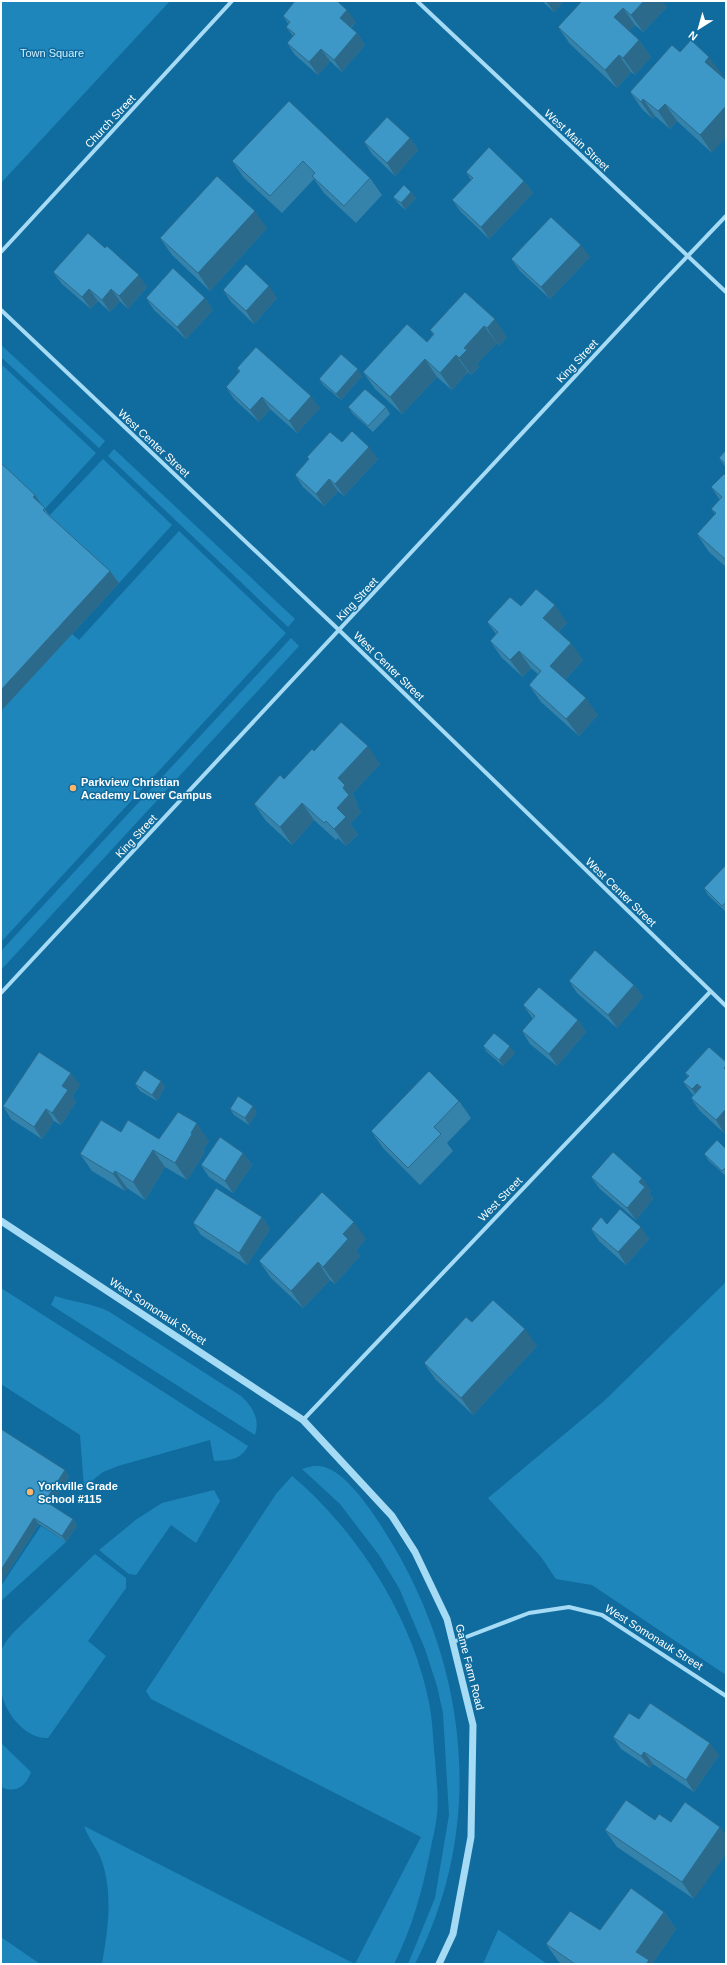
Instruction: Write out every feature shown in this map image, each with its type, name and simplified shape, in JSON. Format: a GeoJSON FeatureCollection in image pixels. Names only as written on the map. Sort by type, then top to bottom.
{"type":"FeatureCollection","features":[{"type":"Feature","properties":{"kind":"street","name":"Church Street"},"geometry":{"type":"LineString","coordinates":[[1,252],[232,1]]}},
{"type":"Feature","properties":{"kind":"street","name":"West Main Street"},"geometry":{"type":"LineString","coordinates":[[417,1],[726,292]]}},
{"type":"Feature","properties":{"kind":"street","name":"King Street"},"geometry":{"type":"LineString","coordinates":[[1,993],[726,216]]}},
{"type":"Feature","properties":{"kind":"street","name":"West Center Street"},"geometry":{"type":"LineString","coordinates":[[1,310],[340,630],[726,1006]]}},
{"type":"Feature","properties":{"kind":"street","name":"West Street"},"geometry":{"type":"LineString","coordinates":[[303,1420],[710,992]]}},
{"type":"Feature","properties":{"kind":"street","name":"West Somonauk Street"},"geometry":{"type":"LineString","coordinates":[[1,1220],[303,1420]]}},
{"type":"Feature","properties":{"kind":"street","name":"Game Farm Road"},"geometry":{"type":"LineString","coordinates":[[303,1420],[392,1516],[418,1559],[447,1619],[473,1725],[471,1837],[453,1934],[439,1964]]}},
{"type":"Feature","properties":{"kind":"street","name":"West Somonauk Street"},"geometry":{"type":"LineString","coordinates":[[452,1642],[529,1613],[569,1607],[602,1615],[726,1696]]}},
{"type":"Feature","properties":{"kind":"green space","name":"Town Square"},"geometry":{"type":"Polygon","coordinates":[[[1,1],[170,1],[1,183],[1,1]]]}},
{"type":"Feature","properties":{"kind":"green space"},"geometry":{"type":"Polygon","coordinates":[[[1,345],[105,441],[99,448],[1,357],[1,345]]]}},
{"type":"Feature","properties":{"kind":"green space"},"geometry":{"type":"Polygon","coordinates":[[[1,364],[96,453],[43,511],[1,475],[1,364]]]}},
{"type":"Feature","properties":{"kind":"green space"},"geometry":{"type":"Polygon","coordinates":[[[114,449],[295,619],[288,627],[108,456],[114,449]]]}},
{"type":"Feature","properties":{"kind":"green space"},"geometry":{"type":"Polygon","coordinates":[[[103,459],[172,525],[119,583],[52,522],[49,516],[103,459]]]}},
{"type":"Feature","properties":{"kind":"green space","name":"Parkview Christian Academy Lower Campus"},"geometry":{"type":"Polygon","coordinates":[[[179,531],[286,633],[1,942],[1,711],[72,634],[79,640],[179,531]]]}},
{"type":"Feature","properties":{"kind":"green space"},"geometry":{"type":"Polygon","coordinates":[[[291,638],[299,646],[1,970],[1,951],[291,638]]]}},
{"type":"Feature","properties":{"kind":"green space"},"geometry":{"type":"Polygon","coordinates":[[[726,1282],[726,1675],[592,1585],[556,1579],[541,1557],[488,1498],[603,1402],[726,1282]]]}},
{"type":"Feature","properties":{"kind":"green space"},"geometry":{"type":"Polygon","coordinates":[[[1,1288],[248,1446],[245,1451],[234,1459],[214,1461],[210,1440],[118,1466],[103,1472],[84,1487],[80,1435],[1,1384],[1,1288]]]}},
{"type":"Feature","properties":{"kind":"green space"},"geometry":{"type":"Polygon","coordinates":[[[55,1296],[95,1306],[108,1311],[241,1396],[249,1404],[256,1419],[257,1424],[255,1435],[51,1305],[55,1296]]]}},
{"type":"Feature","properties":{"kind":"green space"},"geometry":{"type":"Polygon","coordinates":[[[313,1466],[325,1467],[343,1478],[360,1496],[385,1532],[413,1582],[435,1635],[450,1689],[458,1745],[459,1800],[452,1856],[438,1911],[415,1964],[408,1964],[435,1898],[449,1815],[443,1713],[437,1686],[425,1649],[399,1588],[379,1555],[340,1504],[302,1469],[313,1466]]]}},
{"type":"Feature","properties":{"kind":"green space"},"geometry":{"type":"Polygon","coordinates":[[[292,1476],[317,1499],[340,1524],[361,1551],[380,1581],[412,1643],[423,1676],[430,1708],[438,1800],[435,1829],[416,1910],[394,1964],[355,1964],[421,1837],[151,1699],[146,1691],[276,1494],[292,1476]]]}},
{"type":"Feature","properties":{"kind":"green space"},"geometry":{"type":"Polygon","coordinates":[[[214,1490],[220,1501],[196,1543],[171,1525],[136,1575],[129,1574],[99,1550],[137,1519],[162,1503],[214,1490]]]}},
{"type":"Feature","properties":{"kind":"green space"},"geometry":{"type":"Polygon","coordinates":[[[41,1526],[66,1542],[1,1601],[1,1586],[41,1526]]]}},
{"type":"Feature","properties":{"kind":"green space"},"geometry":{"type":"Polygon","coordinates":[[[95,1554],[126,1578],[126,1588],[88,1641],[106,1656],[48,1738],[32,1735],[13,1718],[2,1695],[2,1649],[14,1632],[95,1554]]]}},
{"type":"Feature","properties":{"kind":"green space"},"geometry":{"type":"Polygon","coordinates":[[[1,1743],[31,1772],[23,1785],[16,1789],[11,1790],[1,1787],[1,1743]]]}},
{"type":"Feature","properties":{"kind":"green space"},"geometry":{"type":"Polygon","coordinates":[[[84,1826],[355,1964],[102,1964],[108,1924],[107,1883],[100,1856],[84,1826]]]}},
{"type":"Feature","properties":{"kind":"green space"},"geometry":{"type":"Polygon","coordinates":[[[499,1930],[547,1964],[483,1964],[499,1930]]]}},
{"type":"Feature","properties":{"kind":"green space"},"geometry":{"type":"Polygon","coordinates":[[[1,1937],[40,1964],[1,1964],[1,1937]]]}},
{"type":"Feature","properties":{"kind":"building"},"geometry":{"type":"Polygon","coordinates":[[[295,1],[337,1],[347,10],[340,18],[357,33],[334,60],[321,49],[309,62],[287,43],[295,34],[286,27],[290,22],[283,16],[295,1]]]}},
{"type":"Feature","properties":{"kind":"building"},"geometry":{"type":"Polygon","coordinates":[[[582,1],[644,1],[631,15],[623,8],[614,17],[639,40],[623,58],[619,55],[605,70],[558,27],[582,1]]]}},
{"type":"Feature","properties":{"kind":"building"},"geometry":{"type":"Polygon","coordinates":[[[691,40],[709,57],[705,62],[726,80],[726,106],[700,135],[665,104],[658,111],[643,99],[641,102],[630,92],[672,45],[680,52],[691,40]]]}},
{"type":"Feature","properties":{"kind":"building"},"geometry":{"type":"Polygon","coordinates":[[[289,101],[370,178],[344,206],[312,176],[315,173],[303,161],[270,196],[232,161],[289,101]]]}},
{"type":"Feature","properties":{"kind":"building"},"geometry":{"type":"Polygon","coordinates":[[[387,117],[410,138],[387,163],[364,142],[387,117]]]}},
{"type":"Feature","properties":{"kind":"building"},"geometry":{"type":"Polygon","coordinates":[[[489,147],[524,181],[481,227],[452,200],[473,178],[466,172],[489,147]]]}},
{"type":"Feature","properties":{"kind":"building"},"geometry":{"type":"Polygon","coordinates":[[[217,176],[255,211],[198,273],[160,238],[217,176]]]}},
{"type":"Feature","properties":{"kind":"building"},"geometry":{"type":"Polygon","coordinates":[[[404,185],[411,192],[401,203],[393,197],[404,185]]]}},
{"type":"Feature","properties":{"kind":"building"},"geometry":{"type":"Polygon","coordinates":[[[551,217],[581,245],[541,287],[511,259],[551,217]]]}},
{"type":"Feature","properties":{"kind":"building"},"geometry":{"type":"Polygon","coordinates":[[[88,233],[105,248],[107,246],[139,275],[119,296],[111,289],[102,300],[89,289],[82,297],[53,272],[88,233]]]}},
{"type":"Feature","properties":{"kind":"building"},"geometry":{"type":"Polygon","coordinates":[[[246,264],[269,286],[246,311],[223,290],[246,264]]]}},
{"type":"Feature","properties":{"kind":"building"},"geometry":{"type":"Polygon","coordinates":[[[173,268],[205,298],[177,327],[146,298],[173,268]]]}},
{"type":"Feature","properties":{"kind":"building"},"geometry":{"type":"Polygon","coordinates":[[[465,292],[495,319],[487,328],[484,326],[464,348],[467,350],[459,358],[456,355],[440,373],[425,359],[390,397],[363,372],[407,324],[427,342],[434,334],[430,330],[465,292]]]}},
{"type":"Feature","properties":{"kind":"building"},"geometry":{"type":"Polygon","coordinates":[[[256,347],[311,396],[289,421],[262,397],[250,410],[226,387],[240,371],[237,368],[256,347]]]}},
{"type":"Feature","properties":{"kind":"building"},"geometry":{"type":"Polygon","coordinates":[[[341,354],[358,369],[336,394],[319,379],[341,354]]]}},
{"type":"Feature","properties":{"kind":"building"},"geometry":{"type":"Polygon","coordinates":[[[365,389],[386,407],[368,426],[348,407],[365,389]]]}},
{"type":"Feature","properties":{"kind":"building"},"geometry":{"type":"Polygon","coordinates":[[[352,431],[369,447],[335,484],[329,479],[316,494],[295,475],[309,459],[307,457],[330,432],[342,442],[352,431]]]}},
{"type":"Feature","properties":{"kind":"building"},"geometry":{"type":"Polygon","coordinates":[[[726,450],[726,464],[719,458],[726,450]]]}},
{"type":"Feature","properties":{"kind":"building"},"geometry":{"type":"Polygon","coordinates":[[[1,463],[35,495],[33,497],[45,508],[43,510],[110,571],[1,690],[1,463]]]}},
{"type":"Feature","properties":{"kind":"building"},"geometry":{"type":"Polygon","coordinates":[[[724,474],[726,476],[726,560],[697,534],[716,513],[711,509],[722,497],[711,487],[724,474]]]}},
{"type":"Feature","properties":{"kind":"building"},"geometry":{"type":"Polygon","coordinates":[[[536,589],[555,605],[543,618],[571,643],[550,666],[586,698],[566,719],[529,685],[541,671],[519,651],[510,660],[490,641],[498,632],[487,622],[510,597],[521,606],[536,589]]]}},
{"type":"Feature","properties":{"kind":"building"},"geometry":{"type":"Polygon","coordinates":[[[341,722],[368,746],[338,778],[345,785],[343,788],[349,795],[337,808],[346,817],[334,829],[326,821],[324,823],[302,803],[280,827],[254,804],[280,775],[284,779],[312,749],[314,751],[341,722]]]}},
{"type":"Feature","properties":{"kind":"building"},"geometry":{"type":"Polygon","coordinates":[[[725,866],[726,902],[722,906],[704,888],[725,866]]]}},
{"type":"Feature","properties":{"kind":"building"},"geometry":{"type":"Polygon","coordinates":[[[595,950],[634,985],[608,1015],[569,981],[595,950]]]}},
{"type":"Feature","properties":{"kind":"building"},"geometry":{"type":"Polygon","coordinates":[[[539,987],[578,1020],[549,1054],[522,1031],[535,1016],[523,1005],[539,987]]]}},
{"type":"Feature","properties":{"kind":"building"},"geometry":{"type":"Polygon","coordinates":[[[494,1033],[510,1046],[499,1060],[483,1046],[494,1033]]]}},
{"type":"Feature","properties":{"kind":"building"},"geometry":{"type":"Polygon","coordinates":[[[709,1047],[726,1062],[726,1066],[724,1068],[726,1070],[726,1109],[716,1120],[691,1098],[701,1087],[697,1084],[692,1089],[683,1082],[689,1076],[685,1073],[709,1047]]]}},
{"type":"Feature","properties":{"kind":"building"},"geometry":{"type":"Polygon","coordinates":[[[39,1052],[71,1073],[62,1086],[68,1090],[52,1113],[46,1109],[34,1127],[3,1106],[39,1052]]]}},
{"type":"Feature","properties":{"kind":"building"},"geometry":{"type":"Polygon","coordinates":[[[144,1070],[161,1081],[152,1095],[135,1084],[144,1070]]]}},
{"type":"Feature","properties":{"kind":"building"},"geometry":{"type":"Polygon","coordinates":[[[429,1071],[459,1101],[434,1127],[441,1134],[408,1168],[371,1131],[429,1071]]]}},
{"type":"Feature","properties":{"kind":"building"},"geometry":{"type":"Polygon","coordinates":[[[238,1096],[253,1106],[245,1118],[230,1109],[238,1096]]]}},
{"type":"Feature","properties":{"kind":"building"},"geometry":{"type":"Polygon","coordinates":[[[178,1112],[197,1123],[175,1163],[153,1150],[133,1182],[115,1171],[113,1174],[80,1154],[101,1120],[121,1132],[128,1120],[159,1139],[178,1112]]]}},
{"type":"Feature","properties":{"kind":"building"},"geometry":{"type":"Polygon","coordinates":[[[220,1137],[243,1153],[225,1181],[201,1165],[220,1137]]]}},
{"type":"Feature","properties":{"kind":"building"},"geometry":{"type":"Polygon","coordinates":[[[717,1140],[726,1149],[726,1167],[722,1171],[704,1154],[717,1140]]]}},
{"type":"Feature","properties":{"kind":"building"},"geometry":{"type":"Polygon","coordinates":[[[613,1152],[642,1178],[639,1182],[645,1187],[627,1208],[591,1177],[613,1152]]]}},
{"type":"Feature","properties":{"kind":"building"},"geometry":{"type":"Polygon","coordinates":[[[216,1188],[262,1217],[239,1253],[193,1223],[216,1188]]]}},
{"type":"Feature","properties":{"kind":"building"},"geometry":{"type":"Polygon","coordinates":[[[322,1192],[354,1222],[343,1234],[348,1239],[323,1267],[318,1262],[291,1291],[259,1261],[322,1192]]]}},
{"type":"Feature","properties":{"kind":"building"},"geometry":{"type":"Polygon","coordinates":[[[620,1209],[641,1227],[618,1252],[591,1229],[601,1217],[607,1224],[620,1209]]]}},
{"type":"Feature","properties":{"kind":"building"},"geometry":{"type":"Polygon","coordinates":[[[493,1300],[525,1329],[461,1398],[424,1363],[466,1317],[472,1322],[493,1300]]]}},
{"type":"Feature","properties":{"kind":"building","name":"Yorkville Grade School #115"},"geometry":{"type":"Polygon","coordinates":[[[1,1429],[65,1470],[45,1501],[73,1519],[62,1536],[34,1518],[1,1570],[1,1429]]]}},
{"type":"Feature","properties":{"kind":"building"},"geometry":{"type":"Polygon","coordinates":[[[650,1703],[710,1743],[686,1780],[644,1752],[641,1756],[613,1737],[629,1713],[639,1719],[650,1703]]]}},
{"type":"Feature","properties":{"kind":"building"},"geometry":{"type":"Polygon","coordinates":[[[626,1800],[655,1820],[659,1814],[671,1822],[685,1802],[720,1827],[682,1882],[605,1830],[626,1800]]]}},
{"type":"Feature","properties":{"kind":"building"},"geometry":{"type":"Polygon","coordinates":[[[631,1888],[664,1912],[636,1952],[649,1960],[646,1964],[575,1964],[546,1944],[570,1911],[600,1930],[631,1888]]]}},
{"type":"Feature","properties":{"kind":"place","name":"Parkview Christian Academy Lower Campus"},"geometry":{"type":"Point","coordinates":[73,788]}},
{"type":"Feature","properties":{"kind":"place","name":"Yorkville Grade School #115"},"geometry":{"type":"Point","coordinates":[30,1492]}}]}
